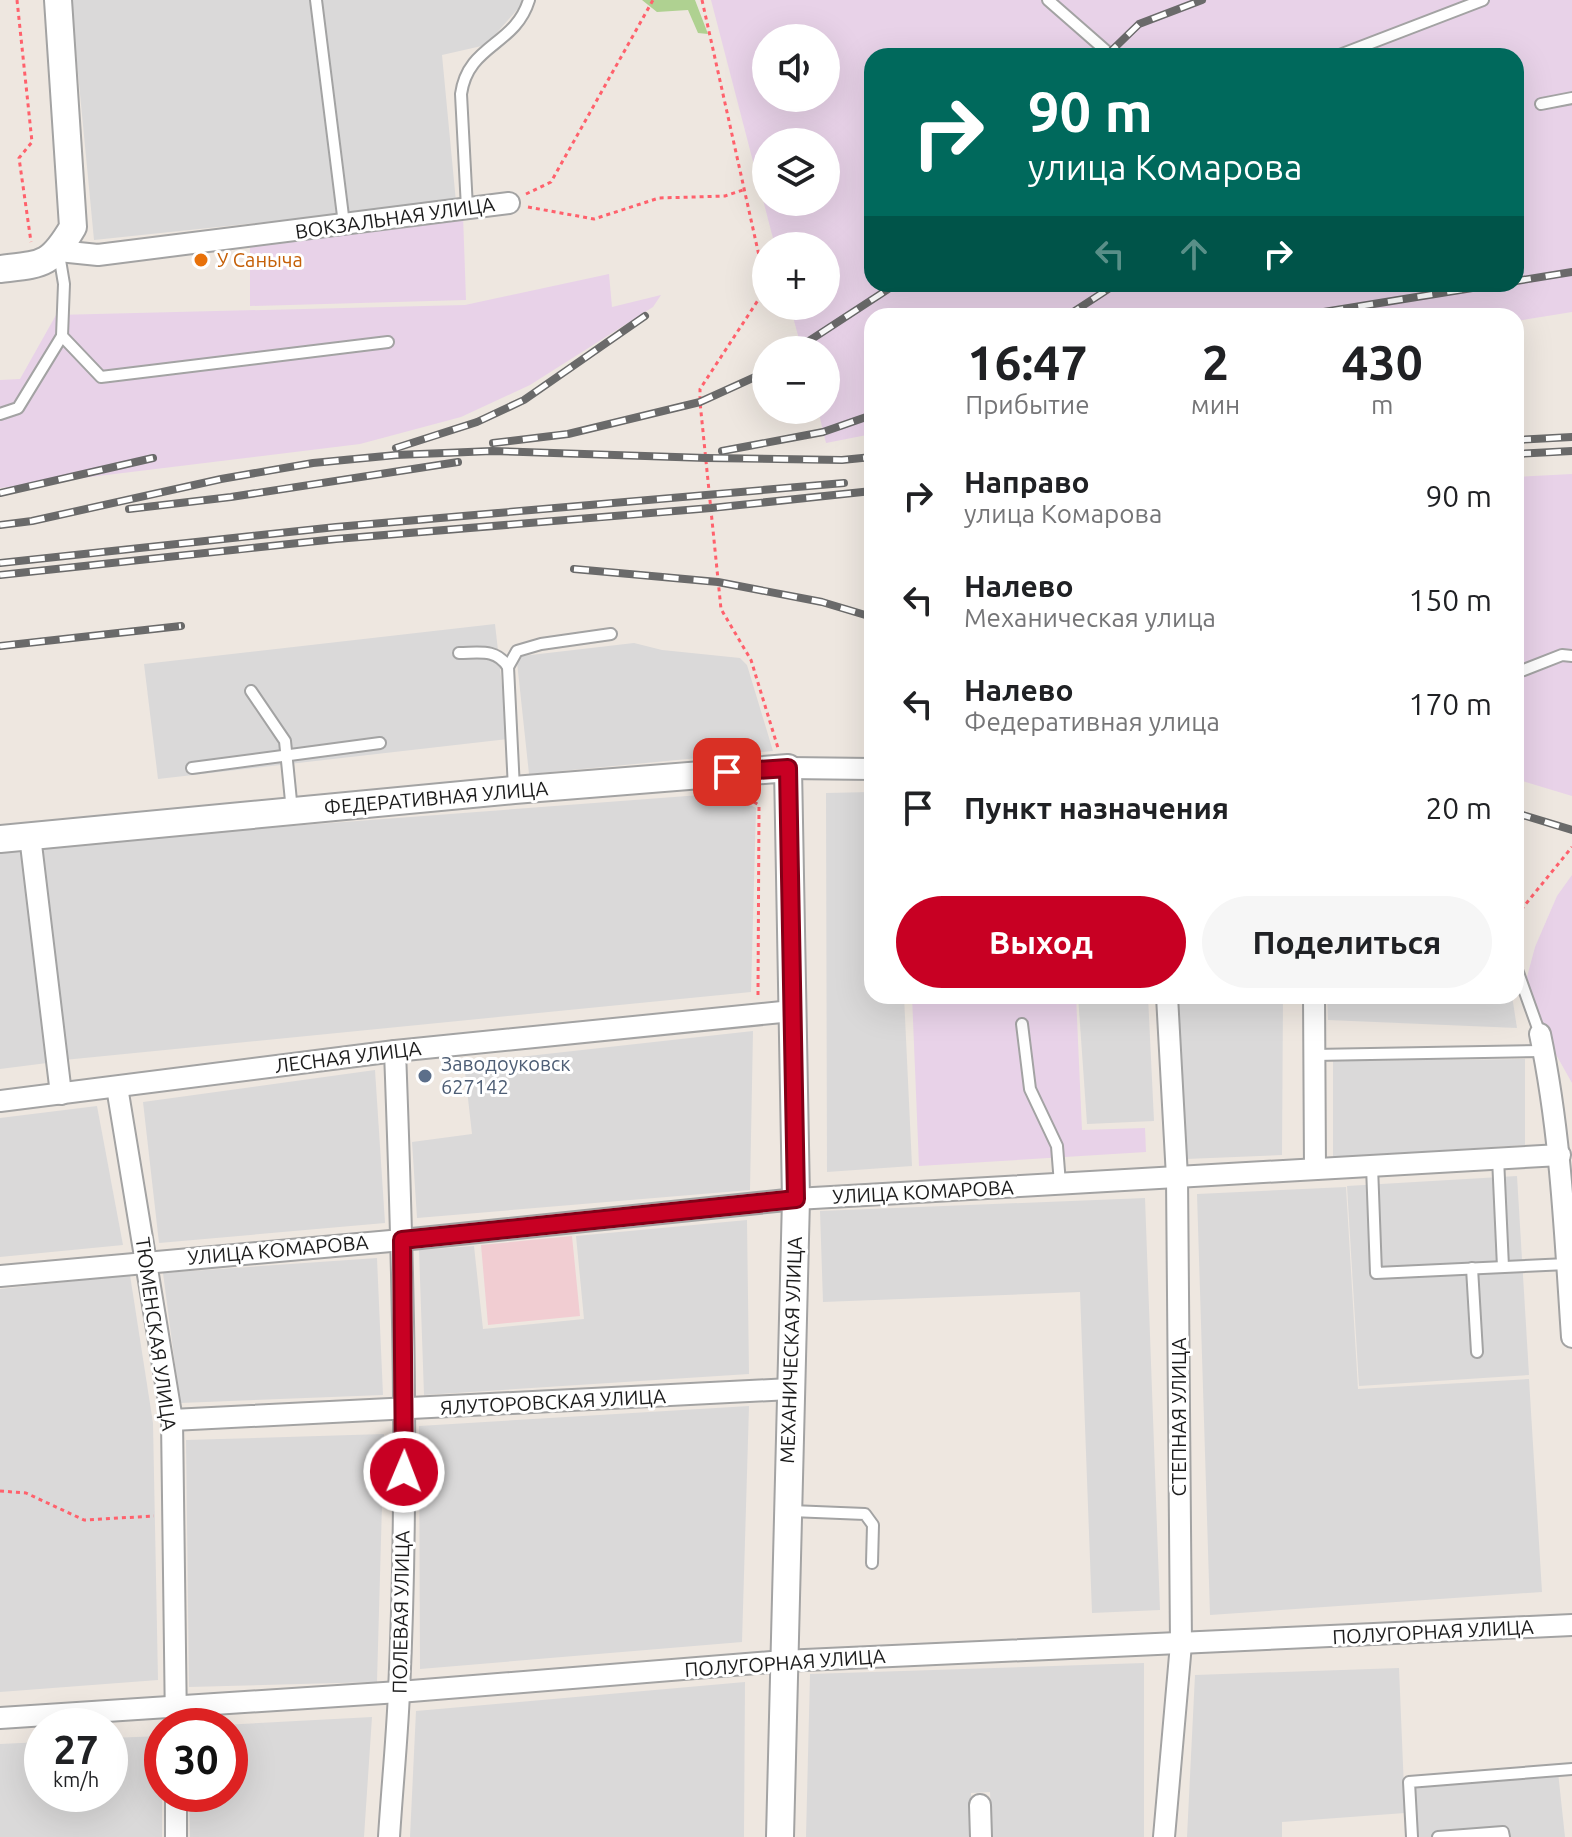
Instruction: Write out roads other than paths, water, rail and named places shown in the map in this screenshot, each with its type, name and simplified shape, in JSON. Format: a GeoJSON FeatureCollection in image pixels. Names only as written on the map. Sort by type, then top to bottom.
{"type":"FeatureCollection","features":[{"type":"Feature","properties":{"kind":"street"},"geometry":{"type":"LineString","coordinates":[[58,0],[73,227],[59,251]]}},
{"type":"Feature","properties":{"kind":"street","name":"ВОКЗАЛЬНАЯ УЛИЦА"},"geometry":{"type":"LineString","coordinates":[[0,269],[41,264],[59,251],[98,255],[509,203]]}},
{"type":"Feature","properties":{"kind":"street","name":"МЕХАНИЧЕСКАЯ УЛИЦА"},"geometry":{"type":"LineString","coordinates":[[780,1837],[796,1199],[788,768]]}},
{"type":"Feature","properties":{"kind":"street","name":"ФЕДЕРАТИВНАЯ УЛИЦА"},"geometry":{"type":"LineString","coordinates":[[0,839],[758,769],[864,769]]}},
{"type":"Feature","properties":{"kind":"street"},"geometry":{"type":"LineString","coordinates":[[30,836],[61,1094]]}},
{"type":"Feature","properties":{"kind":"street","name":"СТЕПНАЯ УЛИЦА"},"geometry":{"type":"LineString","coordinates":[[1164,1837],[1181,1644],[1177,1177],[1167,1004]]}},
{"type":"Feature","properties":{"kind":"street"},"geometry":{"type":"LineString","coordinates":[[1314,1004],[1315,1169]]}},
{"type":"Feature","properties":{"kind":"street","name":"ЛЕСНАЯ УЛИЦА"},"geometry":{"type":"LineString","coordinates":[[0,1101],[395,1051],[792,1011]]}},
{"type":"Feature","properties":{"kind":"street"},"geometry":{"type":"LineString","coordinates":[[1542,1042],[1553,1096],[1569,1236],[1567,1264],[1572,1337]]}},
{"type":"Feature","properties":{"kind":"street","name":"ПОЛЕВАЯ УЛИЦА"},"geometry":{"type":"LineString","coordinates":[[389,1837],[399,1692],[405,1409],[395,1051]]}},
{"type":"Feature","properties":{"kind":"street","name":"ТЮМЕНСКАЯ УЛИЦА"},"geometry":{"type":"LineString","coordinates":[[117,1087],[172,1420],[176,1708]]}},
{"type":"Feature","properties":{"kind":"street","name":"УЛИЦА КОМАРОВА"},"geometry":{"type":"LineString","coordinates":[[0,1276],[402,1240],[796,1199],[1560,1155]]}},
{"type":"Feature","properties":{"kind":"street","name":"ЯЛУТОРОВСКАЯ УЛИЦА"},"geometry":{"type":"LineString","coordinates":[[172,1420],[790,1389]]}},
{"type":"Feature","properties":{"kind":"street","name":"ПОЛУГОРНАЯ УЛИЦА"},"geometry":{"type":"LineString","coordinates":[[248,1708],[399,1692],[783,1661],[1572,1625]]}},
{"type":"Feature","properties":{"kind":"street","name":"ПОЛУГОРНАЯ УЛИЦА"},"geometry":{"type":"LineString","coordinates":[[0,1718],[144,1716]]}},
{"type":"Feature","properties":{"kind":"street"},"geometry":{"type":"LineString","coordinates":[[980,1805],[981,1837]]}},
{"type":"Feature","properties":{"kind":"street"},"geometry":{"type":"LineString","coordinates":[[176,1812],[176,1837]]}},
{"type":"Feature","properties":{"kind":"lane"},"geometry":{"type":"LineString","coordinates":[[316,0],[344,225]]}},
{"type":"Feature","properties":{"kind":"lane"},"geometry":{"type":"LineString","coordinates":[[467,208],[461,94],[463,78],[478,56],[515,27],[529,0]]}},
{"type":"Feature","properties":{"kind":"lane"},"geometry":{"type":"LineString","coordinates":[[1048,0],[1103,48]]}},
{"type":"Feature","properties":{"kind":"lane"},"geometry":{"type":"LineString","coordinates":[[1358,48],[1483,0]]}},
{"type":"Feature","properties":{"kind":"lane"},"geometry":{"type":"LineString","coordinates":[[1541,104],[1572,98]]}},
{"type":"Feature","properties":{"kind":"lane"},"geometry":{"type":"LineString","coordinates":[[0,414],[18,408],[62,336],[64,284],[59,251]]}},
{"type":"Feature","properties":{"kind":"lane"},"geometry":{"type":"LineString","coordinates":[[62,336],[101,377],[388,342]]}},
{"type":"Feature","properties":{"kind":"lane"},"geometry":{"type":"LineString","coordinates":[[508,667],[517,651],[541,644],[611,634]]}},
{"type":"Feature","properties":{"kind":"lane"},"geometry":{"type":"LineString","coordinates":[[459,653],[489,652],[502,658],[508,667],[514,790]]}},
{"type":"Feature","properties":{"kind":"lane"},"geometry":{"type":"LineString","coordinates":[[1524,670],[1562,655],[1572,656]]}},
{"type":"Feature","properties":{"kind":"lane"},"geometry":{"type":"LineString","coordinates":[[251,691],[282,736],[292,811]]}},
{"type":"Feature","properties":{"kind":"lane"},"geometry":{"type":"LineString","coordinates":[[192,768],[380,743]]}},
{"type":"Feature","properties":{"kind":"lane"},"geometry":{"type":"LineString","coordinates":[[1314,1055],[1542,1042],[1524,990]]}},
{"type":"Feature","properties":{"kind":"lane"},"geometry":{"type":"LineString","coordinates":[[1022,1024],[1030,1089],[1057,1146],[1060,1184]]}},
{"type":"Feature","properties":{"kind":"lane"},"geometry":{"type":"LineString","coordinates":[[1498,1158],[1503,1267]]}},
{"type":"Feature","properties":{"kind":"lane"},"geometry":{"type":"LineString","coordinates":[[1372,1166],[1376,1273],[1567,1264]]}},
{"type":"Feature","properties":{"kind":"lane"},"geometry":{"type":"LineString","coordinates":[[1472,1268],[1477,1352]]}},
{"type":"Feature","properties":{"kind":"lane"},"geometry":{"type":"LineString","coordinates":[[787,1510],[865,1514],[873,1525],[872,1563]]}},
{"type":"Feature","properties":{"kind":"lane"},"geometry":{"type":"LineString","coordinates":[[1412,1837],[1409,1782],[1572,1769]]}},
{"type":"Feature","properties":{"kind":"lane"},"geometry":{"type":"LineString","coordinates":[[1438,1837],[1503,1832],[1504,1837]]}},
{"type":"Feature","properties":{"kind":"railway"},"geometry":{"type":"LineString","coordinates":[[1114,48],[1139,24],[1202,0]]}},
{"type":"Feature","properties":{"kind":"railway"},"geometry":{"type":"LineString","coordinates":[[1524,280],[1572,272]]}},
{"type":"Feature","properties":{"kind":"railway"},"geometry":{"type":"LineString","coordinates":[[816,336],[884,292]]}},
{"type":"Feature","properties":{"kind":"railway"},"geometry":{"type":"LineString","coordinates":[[1079,308],[1104,292]]}},
{"type":"Feature","properties":{"kind":"railway"},"geometry":{"type":"LineString","coordinates":[[1348,308],[1448,292]]}},
{"type":"Feature","properties":{"kind":"railway"},"geometry":{"type":"LineString","coordinates":[[396,448],[477,422],[524,400],[645,316]]}},
{"type":"Feature","properties":{"kind":"railway"},"geometry":{"type":"LineString","coordinates":[[493,443],[568,434],[700,402],[752,378]]}},
{"type":"Feature","properties":{"kind":"railway"},"geometry":{"type":"LineString","coordinates":[[722,451],[823,432],[864,418]]}},
{"type":"Feature","properties":{"kind":"railway"},"geometry":{"type":"LineString","coordinates":[[1524,440],[1572,437]]}},
{"type":"Feature","properties":{"kind":"railway"},"geometry":{"type":"LineString","coordinates":[[0,525],[32,521],[221,479],[313,463],[396,455],[492,451],[706,458],[864,458]]}},
{"type":"Feature","properties":{"kind":"railway"},"geometry":{"type":"LineString","coordinates":[[1524,454],[1572,451]]}},
{"type":"Feature","properties":{"kind":"railway"},"geometry":{"type":"LineString","coordinates":[[0,493],[153,458]]}},
{"type":"Feature","properties":{"kind":"railway"},"geometry":{"type":"LineString","coordinates":[[129,509],[231,497],[458,462]]}},
{"type":"Feature","properties":{"kind":"railway"},"geometry":{"type":"LineString","coordinates":[[0,563],[336,527],[844,483]]}},
{"type":"Feature","properties":{"kind":"railway"},"geometry":{"type":"LineString","coordinates":[[0,575],[336,539],[711,508],[864,492]]}},
{"type":"Feature","properties":{"kind":"railway"},"geometry":{"type":"LineString","coordinates":[[574,569],[718,582],[822,602],[864,615]]}},
{"type":"Feature","properties":{"kind":"railway"},"geometry":{"type":"LineString","coordinates":[[0,646],[181,626]]}},
{"type":"Feature","properties":{"kind":"railway"},"geometry":{"type":"LineString","coordinates":[[1524,815],[1572,830]]}},
{"type":"Feature","properties":{"kind":"place","name":"У Саныча"},"geometry":{"type":"Point","coordinates":[201,260]}},
{"type":"Feature","properties":{"kind":"place","name":"Заводоуковск 627142"},"geometry":{"type":"Point","coordinates":[425,1076]}}]}
